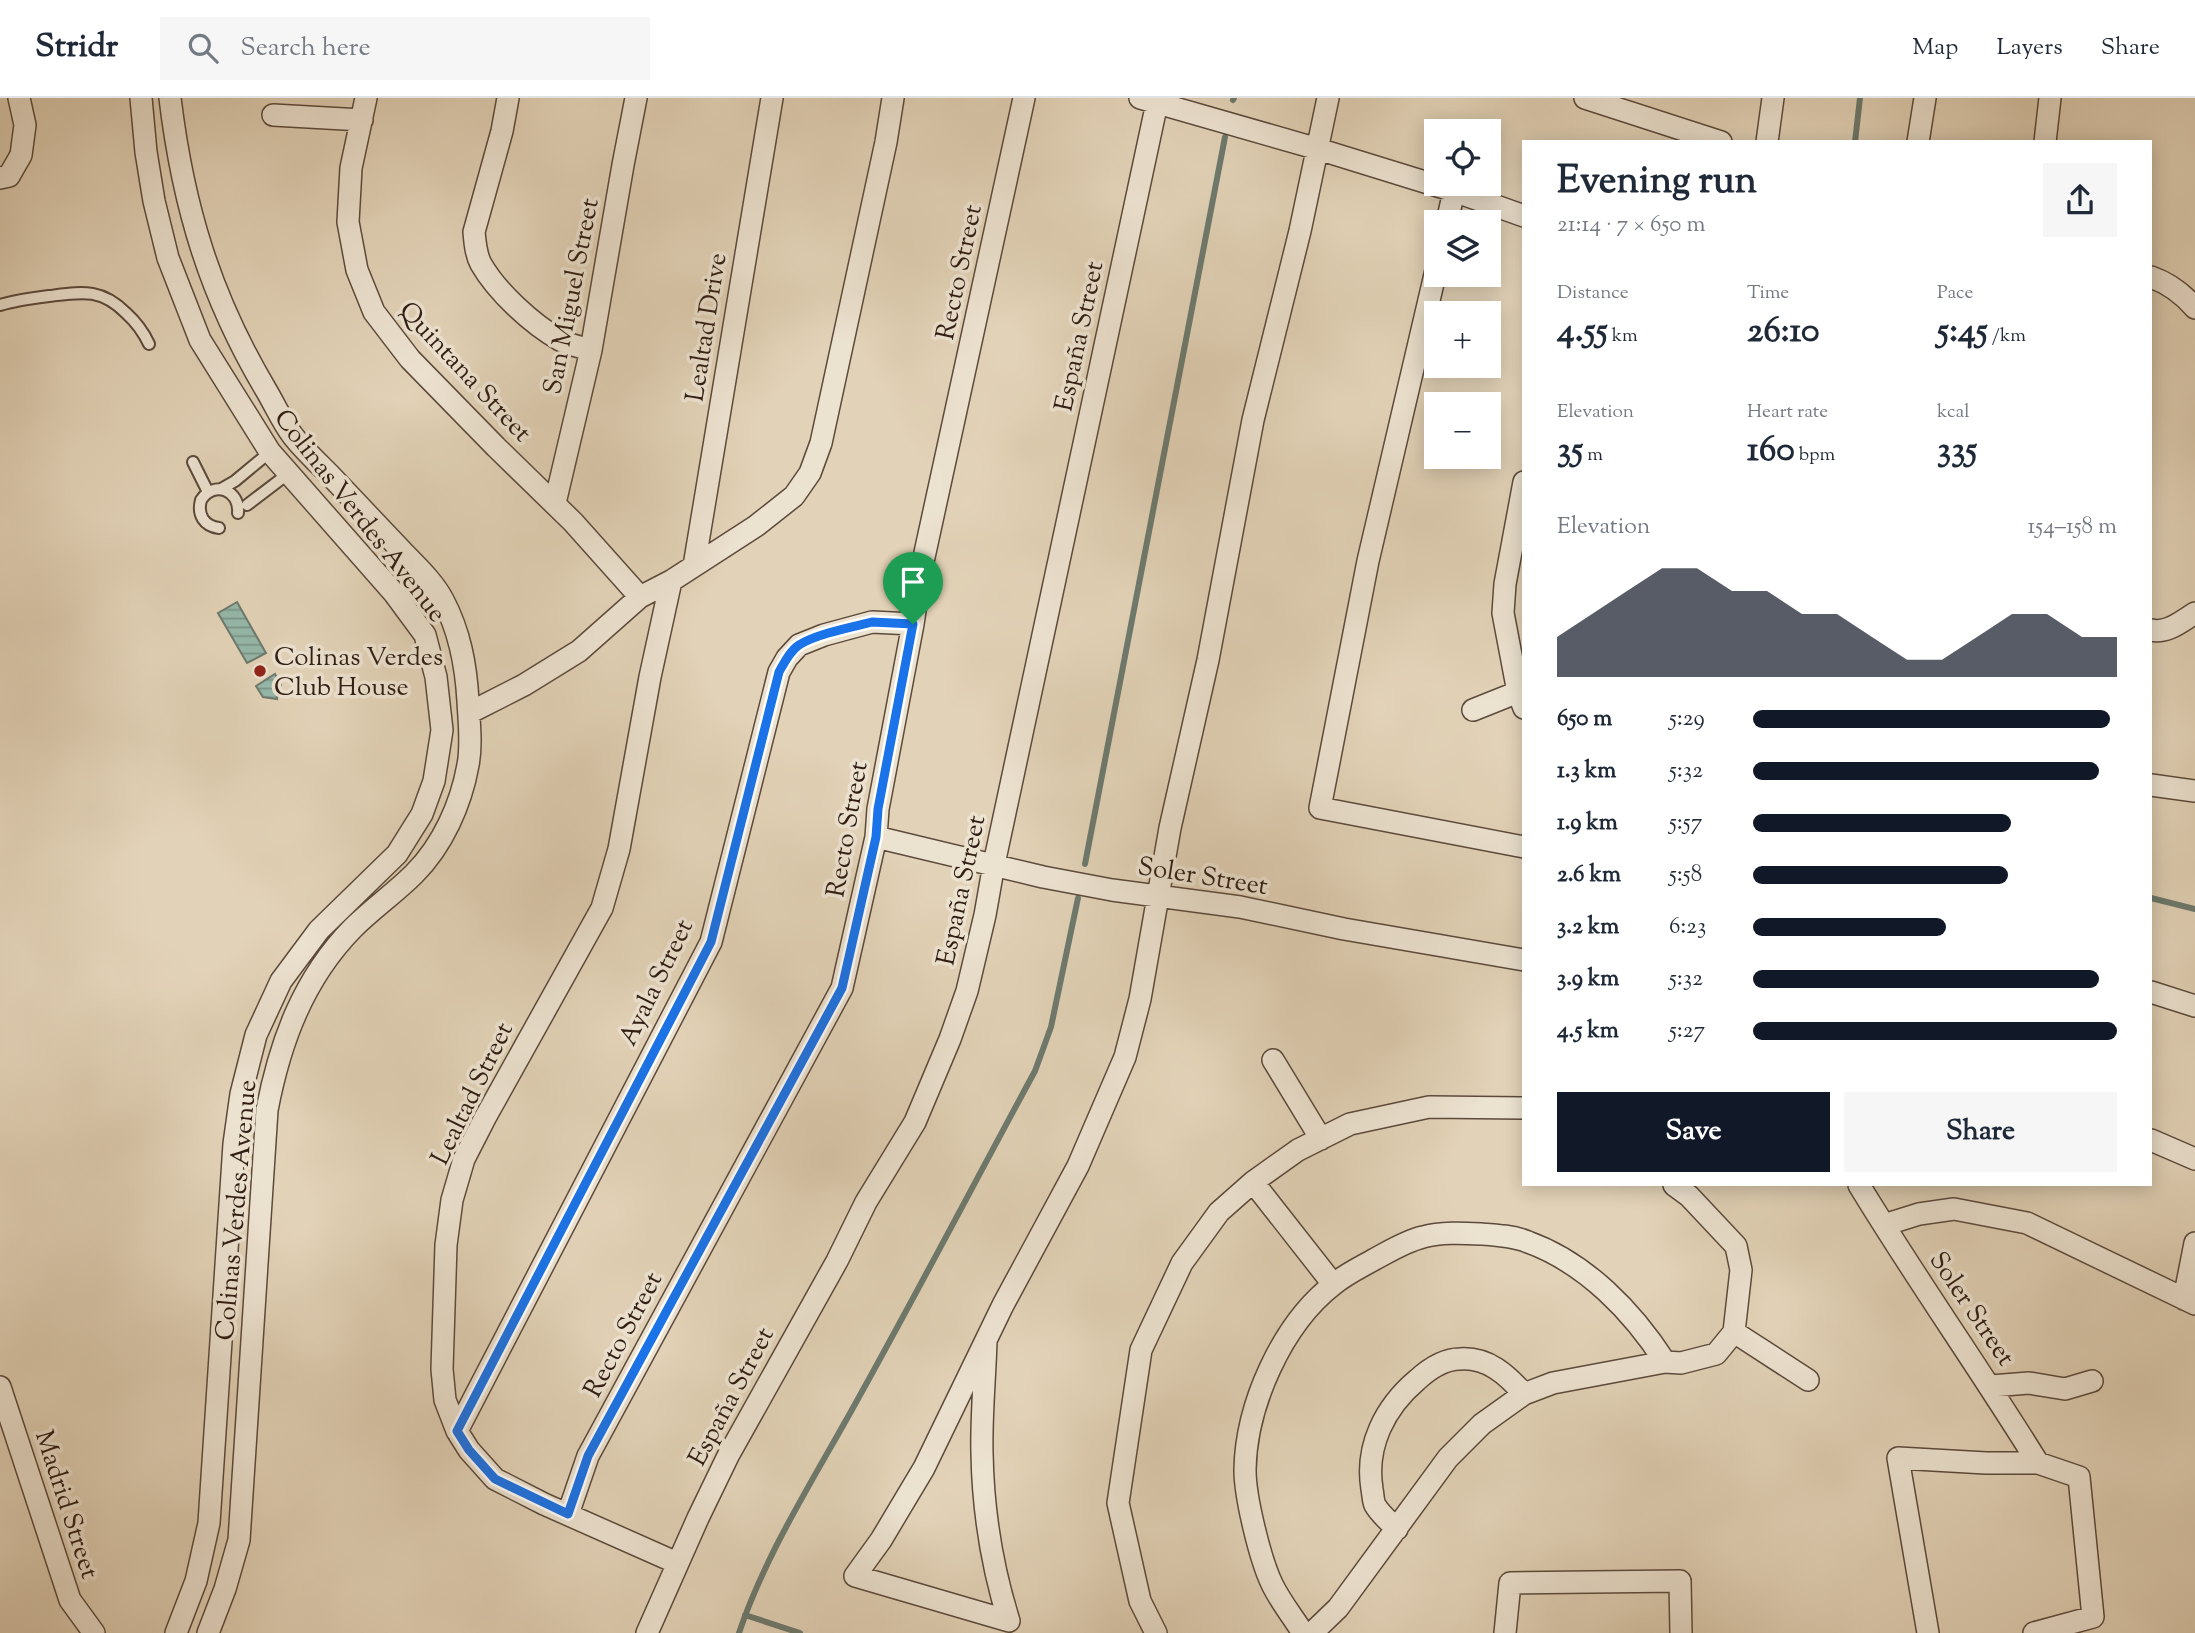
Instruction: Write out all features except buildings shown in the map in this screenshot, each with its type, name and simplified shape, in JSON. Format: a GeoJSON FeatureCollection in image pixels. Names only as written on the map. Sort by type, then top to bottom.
{"type":"FeatureCollection","features":[{"type":"Feature","properties":{"kind":"street"},"geometry":{"type":"LineString","coordinates":[[0,178],[9,176],[21,155],[25,125],[19,98]]}},
{"type":"Feature","properties":{"kind":"street","name":"Colinas Verdes Avenue"},"geometry":{"type":"LineString","coordinates":[[141,98],[154,201],[168,258],[200,340],[270,452],[394,593],[425,635],[436,677],[442,730],[434,781],[422,814],[397,854],[319,930],[281,981],[256,1035],[241,1094],[234,1144],[209,1523],[196,1581],[176,1633]]}},
{"type":"Feature","properties":{"kind":"street","name":"Colinas Verdes Avenue"},"geometry":{"type":"LineString","coordinates":[[170,98],[186,195],[198,242],[220,301],[246,356],[293,436],[423,573],[442,598],[457,633],[466,669],[469,713],[469,762],[460,800],[438,843],[416,872],[352,929],[319,971],[296,1009],[274,1070],[267,1111],[239,1540],[225,1589],[208,1633]]}},
{"type":"Feature","properties":{"kind":"street","name":"Quintana Street"},"geometry":{"type":"LineString","coordinates":[[366,98],[351,168],[348,222],[357,270],[374,312],[410,359],[495,447],[555,503],[640,597]]}},
{"type":"Feature","properties":{"kind":"street"},"geometry":{"type":"LineString","coordinates":[[508,98],[502,131],[474,232],[480,262],[496,285],[534,323],[562,342],[592,350]]}},
{"type":"Feature","properties":{"kind":"street","name":"San Miguel Street"},"geometry":{"type":"LineString","coordinates":[[555,503],[592,350],[636,98]]}},
{"type":"Feature","properties":{"kind":"street","name":"Lealtad Drive"},"geometry":{"type":"LineString","coordinates":[[694,566],[772,98]]}},
{"type":"Feature","properties":{"kind":"street"},"geometry":{"type":"LineString","coordinates":[[469,713],[524,685],[579,651],[640,597],[671,581],[756,526],[794,496],[810,473],[821,443],[886,142],[893,98]]}},
{"type":"Feature","properties":{"kind":"street","name":"Recto Street"},"geometry":{"type":"LineString","coordinates":[[568,1514],[588,1456],[842,988],[876,837],[878,809],[921,571],[1024,98]]}},
{"type":"Feature","properties":{"kind":"street"},"geometry":{"type":"LineString","coordinates":[[986,1340],[982,1452],[984,1493],[996,1577],[1009,1621],[855,1576],[881,1540],[924,1468],[986,1340],[1042,1229],[1078,1166],[1125,1057],[1140,999],[1170,828],[1230,551],[1253,420],[1294,258],[1328,98]]}},
{"type":"Feature","properties":{"kind":"street"},"geometry":{"type":"LineString","coordinates":[[1585,98],[1645,108],[1717,140]]}},
{"type":"Feature","properties":{"kind":"street"},"geometry":{"type":"LineString","coordinates":[[1768,140],[1773,98]]}},
{"type":"Feature","properties":{"kind":"street"},"geometry":{"type":"LineString","coordinates":[[1919,140],[1925,98]]}},
{"type":"Feature","properties":{"kind":"street"},"geometry":{"type":"LineString","coordinates":[[2045,140],[2050,98]]}},
{"type":"Feature","properties":{"kind":"street"},"geometry":{"type":"LineString","coordinates":[[1152,99],[1424,182]]}},
{"type":"Feature","properties":{"kind":"street","name":"España Street"},"geometry":{"type":"LineString","coordinates":[[647,1633],[728,1456],[837,1261],[866,1202],[915,1122],[967,991],[985,915],[1152,99]]}},
{"type":"Feature","properties":{"kind":"street"},"geometry":{"type":"LineString","coordinates":[[273,115],[362,120]]}},
{"type":"Feature","properties":{"kind":"street"},"geometry":{"type":"LineString","coordinates":[[1468,196],[1522,215]]}},
{"type":"Feature","properties":{"kind":"street"},"geometry":{"type":"LineString","coordinates":[[2152,276],[2186,297],[2195,308]]}},
{"type":"Feature","properties":{"kind":"street"},"geometry":{"type":"LineString","coordinates":[[1432,287],[1368,561],[1320,808],[1522,847]]}},
{"type":"Feature","properties":{"kind":"street"},"geometry":{"type":"LineString","coordinates":[[1473,710],[1521,700],[1503,612],[1505,584],[1522,492]]}},
{"type":"Feature","properties":{"kind":"street","name":"Lealtad Street"},"geometry":{"type":"LineString","coordinates":[[671,581],[650,677],[619,849],[602,908],[485,1118],[464,1159],[452,1199],[446,1245],[442,1369],[445,1400],[457,1431],[469,1450],[495,1479],[677,1563]]}},
{"type":"Feature","properties":{"kind":"street"},"geometry":{"type":"LineString","coordinates":[[2152,630],[2158,632],[2177,625],[2195,612]]}},
{"type":"Feature","properties":{"kind":"street","name":"Ayala Street"},"geometry":{"type":"LineString","coordinates":[[457,1431],[711,942],[779,672],[799,645],[824,635],[872,622],[913,624]]}},
{"type":"Feature","properties":{"kind":"street"},"geometry":{"type":"LineString","coordinates":[[2152,785],[2195,791]]}},
{"type":"Feature","properties":{"kind":"street","name":"Soler Street"},"geometry":{"type":"LineString","coordinates":[[876,837],[1112,890],[1240,907],[1344,929],[1522,960]]}},
{"type":"Feature","properties":{"kind":"street"},"geometry":{"type":"LineString","coordinates":[[2152,992],[2195,1006]]}},
{"type":"Feature","properties":{"kind":"street"},"geometry":{"type":"LineString","coordinates":[[1273,1060],[1321,1139]]}},
{"type":"Feature","properties":{"kind":"street"},"geometry":{"type":"LineString","coordinates":[[1156,1633],[1140,1601],[1118,1503],[1141,1350],[1182,1262],[1219,1212],[1253,1182],[1298,1150],[1350,1124],[1429,1107],[1522,1108]]}},
{"type":"Feature","properties":{"kind":"street"},"geometry":{"type":"LineString","coordinates":[[2152,1140],[2195,1159]]}},
{"type":"Feature","properties":{"kind":"street"},"geometry":{"type":"LineString","coordinates":[[1253,1182],[1334,1284]]}},
{"type":"Feature","properties":{"kind":"street"},"geometry":{"type":"LineString","coordinates":[[1312,1633],[1338,1608],[1448,1458],[1482,1424],[1524,1394],[1553,1383],[1665,1362],[1681,1363],[1716,1354],[1734,1332],[1741,1270],[1736,1245],[1689,1196],[1675,1186]]}},
{"type":"Feature","properties":{"kind":"street","name":"Soler Street"},"geometry":{"type":"LineString","coordinates":[[1860,1186],[1991,1386],[2038,1463]]}},
{"type":"Feature","properties":{"kind":"street"},"geometry":{"type":"LineString","coordinates":[[1884,1226],[1919,1214],[1954,1209],[2027,1223],[2190,1302],[2195,1243]]}},
{"type":"Feature","properties":{"kind":"street"},"geometry":{"type":"LineString","coordinates":[[1303,1633],[1272,1584],[1252,1518],[1245,1473],[1247,1439],[1267,1374],[1281,1347],[1307,1310],[1334,1284],[1392,1250],[1423,1237],[1458,1233],[1525,1241],[1559,1255],[1618,1303],[1647,1334],[1665,1362]]}},
{"type":"Feature","properties":{"kind":"street"},"geometry":{"type":"LineString","coordinates":[[1734,1332],[1808,1380]]}},
{"type":"Feature","properties":{"kind":"street"},"geometry":{"type":"LineString","coordinates":[[1397,1529],[1375,1504],[1370,1478],[1371,1455],[1388,1410],[1409,1387],[1426,1372],[1442,1363],[1460,1359],[1476,1360],[1493,1366],[1509,1377],[1524,1394]]}},
{"type":"Feature","properties":{"kind":"street"},"geometry":{"type":"LineString","coordinates":[[1991,1386],[2029,1383],[2065,1389],[2092,1381]]}},
{"type":"Feature","properties":{"kind":"street","name":"Madrid Street"},"geometry":{"type":"LineString","coordinates":[[0,1387],[71,1600],[94,1633]]}},
{"type":"Feature","properties":{"kind":"street"},"geometry":{"type":"LineString","coordinates":[[1928,1633],[1898,1458],[2038,1463],[2078,1477],[2093,1617],[2034,1633]]}},
{"type":"Feature","properties":{"kind":"street"},"geometry":{"type":"LineString","coordinates":[[1505,1633],[1510,1583],[1680,1581],[1681,1633]]}},
{"type":"Feature","properties":{"kind":"lane"},"geometry":{"type":"LineString","coordinates":[[0,305],[16,300],[78,292],[99,294],[110,298],[135,321],[149,344]]}},
{"type":"Feature","properties":{"kind":"lane"},"geometry":{"type":"LineString","coordinates":[[219,528],[204,521],[200,511],[201,500],[208,492],[221,489],[235,481],[270,452]]}},
{"type":"Feature","properties":{"kind":"lane"},"geometry":{"type":"LineString","coordinates":[[193,462],[208,492]]}},
{"type":"Feature","properties":{"kind":"lane"},"geometry":{"type":"LineString","coordinates":[[247,505],[289,473]]}},
{"type":"Feature","properties":{"kind":"lane"},"geometry":{"type":"LineString","coordinates":[[221,489],[227,490],[235,497],[238,513]]}},
{"type":"Feature","properties":{"kind":"shaded area"},"geometry":{"type":"Polygon","coordinates":[[[237,602],[266,653],[247,663],[218,613],[237,602]]]}},
{"type":"Feature","properties":{"kind":"shaded area"},"geometry":{"type":"Polygon","coordinates":[[[275,674],[281,685],[277,699],[263,697],[256,686],[275,674]]]}},
{"type":"Feature","properties":{"kind":"waterway"},"geometry":{"type":"LineString","coordinates":[[1855,140],[1860,98]]}},
{"type":"Feature","properties":{"kind":"waterway"},"geometry":{"type":"LineString","coordinates":[[1085,864],[1225,137]]}},
{"type":"Feature","properties":{"kind":"waterway"},"geometry":{"type":"LineString","coordinates":[[739,1633],[763,1572],[778,1543],[904,1316],[1035,1071],[1051,1027],[1078,898]]}},
{"type":"Feature","properties":{"kind":"waterway"},"geometry":{"type":"LineString","coordinates":[[2152,898],[2195,909]]}},
{"type":"Feature","properties":{"kind":"waterway"},"geometry":{"type":"LineString","coordinates":[[745,1615],[800,1633]]}},
{"type":"Feature","properties":{"kind":"place","name":"Colinas Verdes Club House"},"geometry":{"type":"Point","coordinates":[260,671]}},
{"type":"Feature","properties":{"kind":"route"},"geometry":{"type":"LineString","coordinates":[[872,622],[913,624],[878,809],[876,837],[842,988],[588,1456],[568,1514],[495,1479],[469,1450],[457,1431],[711,942],[779,672],[799,645],[824,635],[872,622]]}}]}
